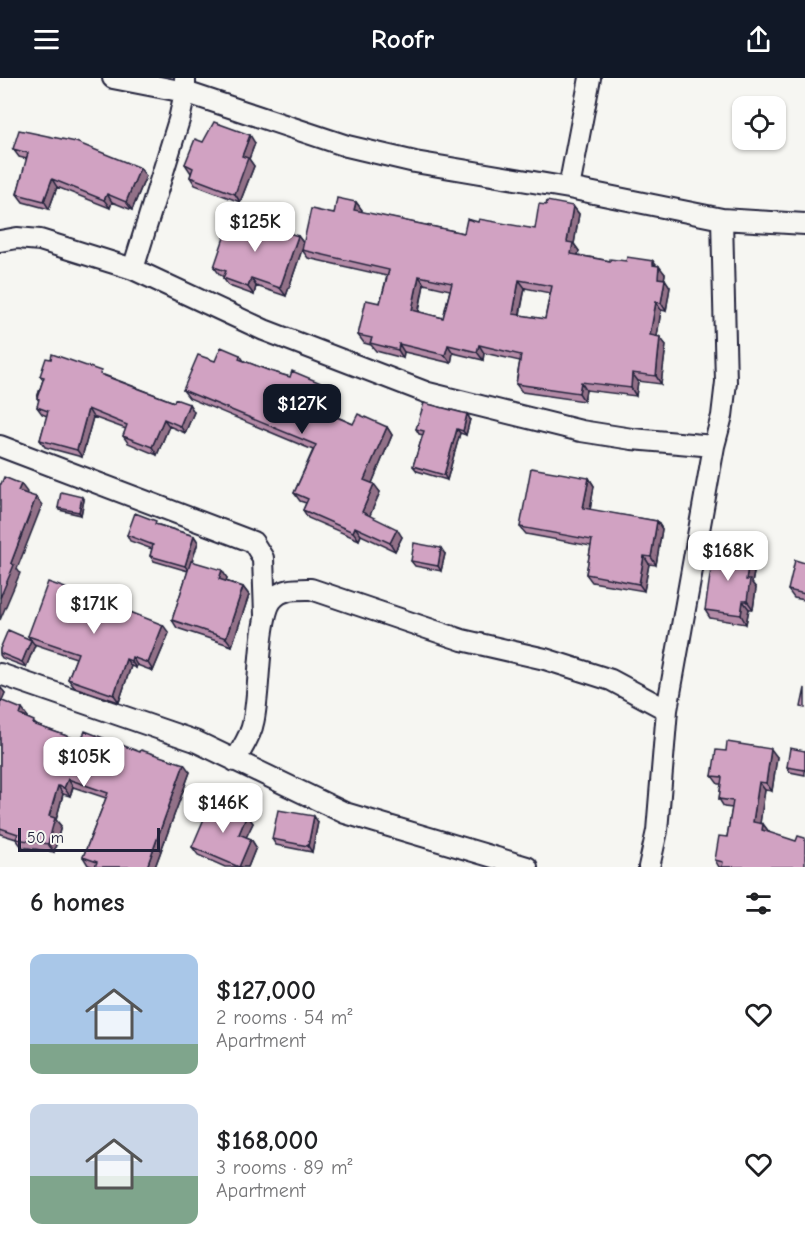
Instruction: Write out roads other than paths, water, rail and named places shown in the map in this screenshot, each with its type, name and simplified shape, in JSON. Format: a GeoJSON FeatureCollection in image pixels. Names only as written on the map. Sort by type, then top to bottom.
{"type":"FeatureCollection","features":[{"type":"Feature","properties":{"kind":"street"},"geometry":{"type":"LineString","coordinates":[[113,78],[185,85],[347,146],[415,162],[569,188],[722,219],[805,224]]}},
{"type":"Feature","properties":{"kind":"street"},"geometry":{"type":"LineString","coordinates":[[569,188],[590,78]]}},
{"type":"Feature","properties":{"kind":"street"},"geometry":{"type":"LineString","coordinates":[[133,269],[179,120],[185,85]]}},
{"type":"Feature","properties":{"kind":"street"},"geometry":{"type":"LineString","coordinates":[[649,867],[657,831],[667,710],[714,446],[722,416],[726,382],[722,219]]}},
{"type":"Feature","properties":{"kind":"street"},"geometry":{"type":"LineString","coordinates":[[0,241],[17,238],[40,240],[133,269],[264,330],[428,393],[581,431],[632,439],[714,446]]}},
{"type":"Feature","properties":{"kind":"street"},"geometry":{"type":"LineString","coordinates":[[0,446],[253,542],[263,558],[265,618],[253,725],[235,761]]}},
{"type":"Feature","properties":{"kind":"street"},"geometry":{"type":"LineString","coordinates":[[265,618],[272,601],[282,592],[311,589],[462,640],[545,659],[611,680],[667,710]]}},
{"type":"Feature","properties":{"kind":"street"},"geometry":{"type":"LineString","coordinates":[[0,674],[195,741],[345,813],[527,867]]}}]}
